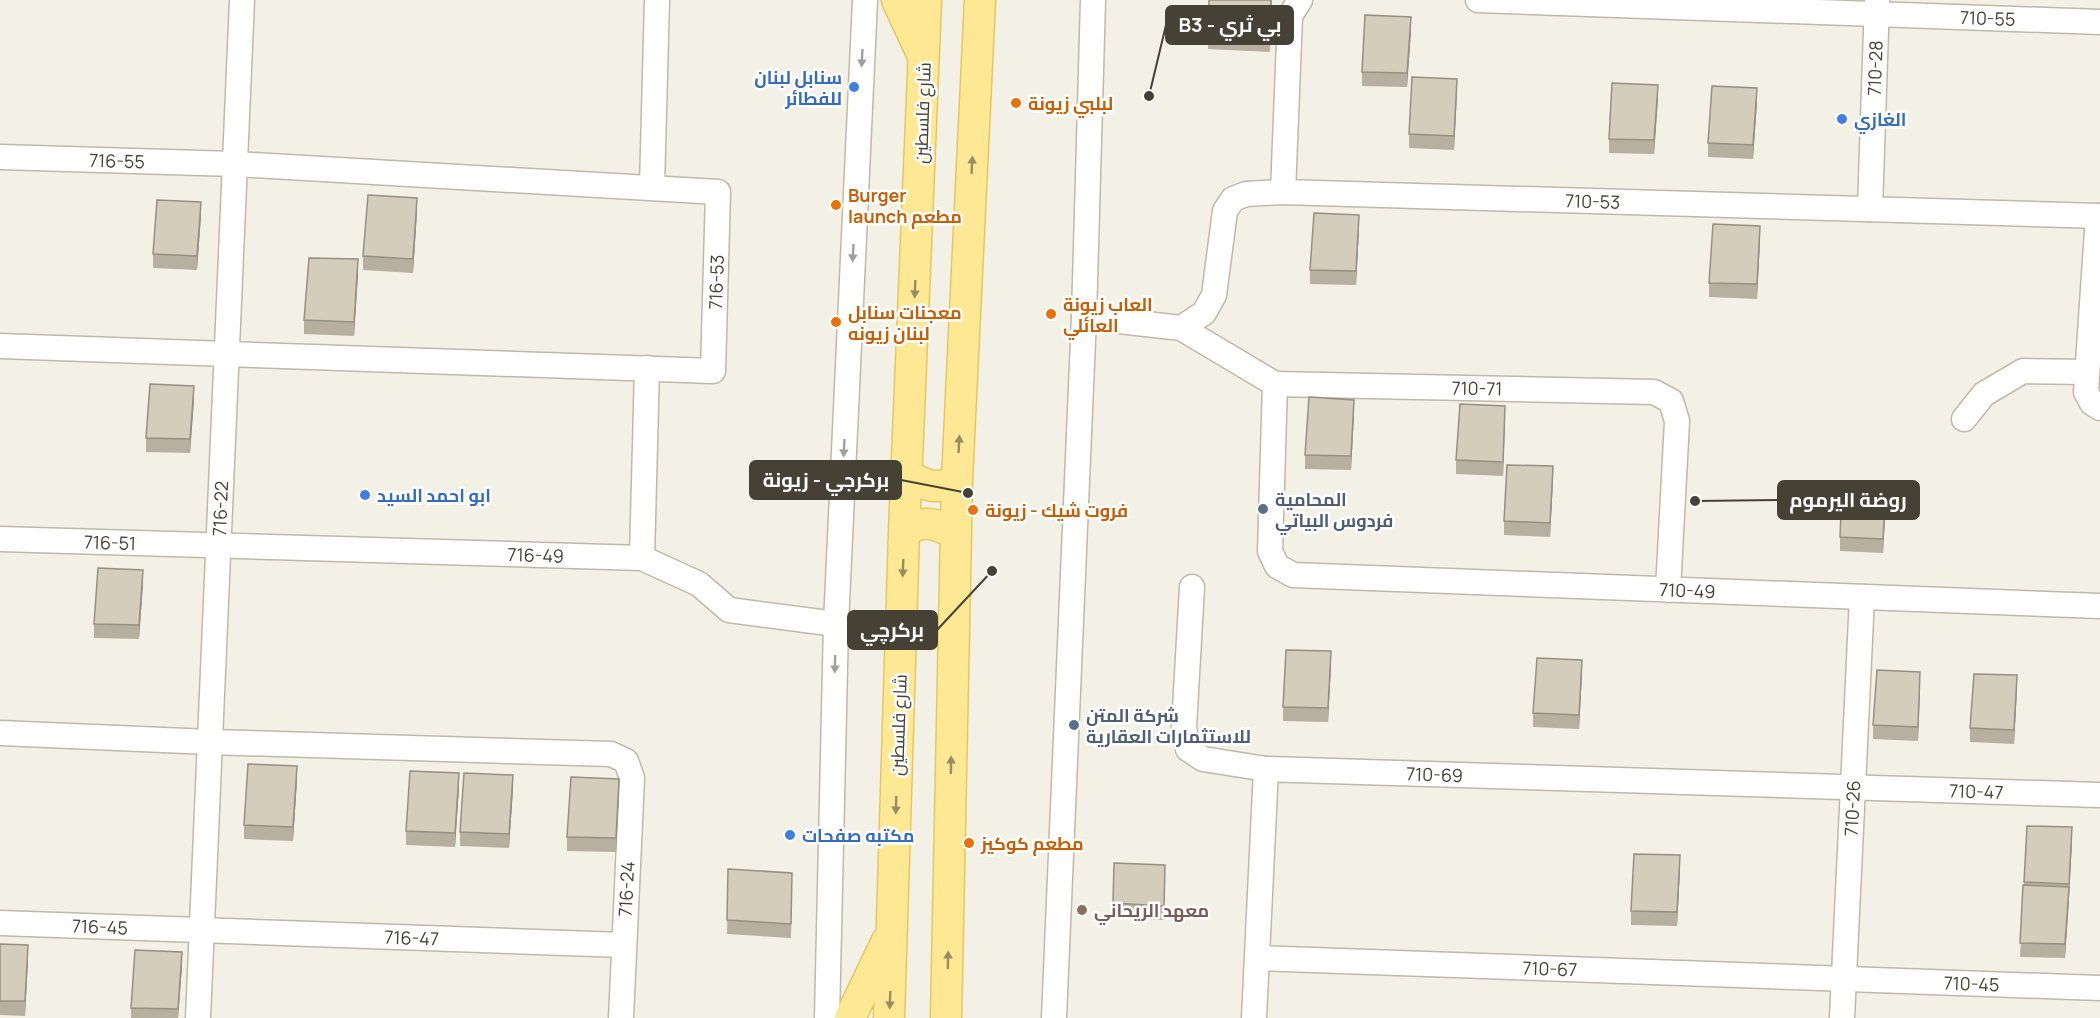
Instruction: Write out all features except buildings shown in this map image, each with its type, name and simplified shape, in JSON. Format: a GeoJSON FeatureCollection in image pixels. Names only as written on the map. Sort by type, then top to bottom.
{"type":"FeatureCollection","features":[{"type":"Feature","properties":{"kind":"main road"},"geometry":{"type":"LineString","coordinates":[[897,0],[924,58]]}},
{"type":"Feature","properties":{"kind":"main road","name":"شارع فلسطين"},"geometry":{"type":"LineString","coordinates":[[889,1018],[904,532],[926,0]]}},
{"type":"Feature","properties":{"kind":"main road"},"geometry":{"type":"LineString","coordinates":[[946,1018],[957,480],[980,0]]}},
{"type":"Feature","properties":{"kind":"main road"},"geometry":{"type":"LineString","coordinates":[[908,474],[919,483],[936,488],[948,486],[957,480]]}},
{"type":"Feature","properties":{"kind":"main road"},"geometry":{"type":"LineString","coordinates":[[904,532],[914,525],[927,523],[939,525],[956,534]]}},
{"type":"Feature","properties":{"kind":"main road"},"geometry":{"type":"LineString","coordinates":[[850,1018],[892,930]]}},
{"type":"Feature","properties":{"kind":"street","name":"716-22"},"geometry":{"type":"LineString","coordinates":[[198,1018],[242,0]]}},
{"type":"Feature","properties":{"kind":"street"},"geometry":{"type":"LineString","coordinates":[[652,187],[657,0]]}},
{"type":"Feature","properties":{"kind":"street"},"geometry":{"type":"LineString","coordinates":[[827,1018],[836,624],[865,0]]}},
{"type":"Feature","properties":{"kind":"street"},"geometry":{"type":"LineString","coordinates":[[1054,1018],[1084,317],[1093,0]]}},
{"type":"Feature","properties":{"kind":"street"},"geometry":{"type":"LineString","coordinates":[[1283,192],[1290,16],[1300,0]]}},
{"type":"Feature","properties":{"kind":"street","name":"710-55"},"geometry":{"type":"LineString","coordinates":[[1478,0],[1876,7],[2100,22]]}},
{"type":"Feature","properties":{"kind":"street","name":"710-28"},"geometry":{"type":"LineString","coordinates":[[1870,209],[1876,7]]}},
{"type":"Feature","properties":{"kind":"street","name":"716-55"},"geometry":{"type":"LineString","coordinates":[[0,156],[235,164]]}},
{"type":"Feature","properties":{"kind":"street","name":"716-53"},"geometry":{"type":"LineString","coordinates":[[227,354],[713,371],[718,192],[235,164]]}},
{"type":"Feature","properties":{"kind":"street","name":"710-53"},"geometry":{"type":"LineString","coordinates":[[1181,328],[1204,313],[1214,296],[1225,212],[1233,199],[1245,194],[1283,192],[2099,216]]}},
{"type":"Feature","properties":{"kind":"street"},"geometry":{"type":"LineString","coordinates":[[2099,216],[2086,392],[2092,403],[2100,408]]}},
{"type":"Feature","properties":{"kind":"street"},"geometry":{"type":"LineString","coordinates":[[1084,317],[1181,328],[1275,384]]}},
{"type":"Feature","properties":{"kind":"street"},"geometry":{"type":"LineString","coordinates":[[0,346],[227,354]]}},
{"type":"Feature","properties":{"kind":"street"},"geometry":{"type":"LineString","coordinates":[[642,558],[647,368]]}},
{"type":"Feature","properties":{"kind":"street"},"geometry":{"type":"LineString","coordinates":[[1964,419],[1984,394],[2024,371],[2086,372]]}},
{"type":"Feature","properties":{"kind":"street","name":"710-49"},"geometry":{"type":"LineString","coordinates":[[1275,384],[1270,551],[1277,566],[1293,575],[2100,606]]}},
{"type":"Feature","properties":{"kind":"street","name":"710-71"},"geometry":{"type":"LineString","coordinates":[[1275,384],[1654,392],[1671,401],[1677,421],[1668,590]]}},
{"type":"Feature","properties":{"kind":"street","name":"716-51"},"geometry":{"type":"LineString","coordinates":[[0,539],[218,545]]}},
{"type":"Feature","properties":{"kind":"street","name":"716-49"},"geometry":{"type":"LineString","coordinates":[[218,545],[642,558],[699,584],[729,610],[836,624]]}},
{"type":"Feature","properties":{"kind":"street","name":"710-69"},"geometry":{"type":"LineString","coordinates":[[1192,587],[1184,727],[1188,749],[1203,759],[1266,769],[1853,787]]}},
{"type":"Feature","properties":{"kind":"street","name":"710-26"},"geometry":{"type":"LineString","coordinates":[[1842,1018],[1862,597]]}},
{"type":"Feature","properties":{"kind":"street"},"geometry":{"type":"LineString","coordinates":[[0,733],[210,742]]}},
{"type":"Feature","properties":{"kind":"street","name":"716-24"},"geometry":{"type":"LineString","coordinates":[[210,742],[611,754],[626,761],[632,778],[621,1018]]}},
{"type":"Feature","properties":{"kind":"street"},"geometry":{"type":"LineString","coordinates":[[1254,1018],[1266,769]]}},
{"type":"Feature","properties":{"kind":"street","name":"710-47"},"geometry":{"type":"LineString","coordinates":[[1853,787],[2100,795]]}},
{"type":"Feature","properties":{"kind":"street","name":"716-45"},"geometry":{"type":"LineString","coordinates":[[0,923],[202,930]]}},
{"type":"Feature","properties":{"kind":"street","name":"716-47"},"geometry":{"type":"LineString","coordinates":[[202,930],[624,945]]}},
{"type":"Feature","properties":{"kind":"street","name":"710-67"},"geometry":{"type":"LineString","coordinates":[[1257,958],[1844,979]]}},
{"type":"Feature","properties":{"kind":"street","name":"710-45"},"geometry":{"type":"LineString","coordinates":[[1844,979],[2100,988]]}},
{"type":"Feature","properties":{"kind":"place","name":"سنابل لبنان للفطائر"},"geometry":{"type":"Point","coordinates":[854,87]}},
{"type":"Feature","properties":{"kind":"place","name":"B3 - بي ثري"},"geometry":{"type":"Point","coordinates":[1149,96]}},
{"type":"Feature","properties":{"kind":"place","name":"لبلبي زيونة"},"geometry":{"type":"Point","coordinates":[1016,103]}},
{"type":"Feature","properties":{"kind":"place","name":"الغازي"},"geometry":{"type":"Point","coordinates":[1842,119]}},
{"type":"Feature","properties":{"kind":"place","name":"Burger launch مطعم"},"geometry":{"type":"Point","coordinates":[836,205]}},
{"type":"Feature","properties":{"kind":"place","name":"العاب زيونة العائلي"},"geometry":{"type":"Point","coordinates":[1051,314]}},
{"type":"Feature","properties":{"kind":"place","name":"معجنات سنابل لبنان زيونه"},"geometry":{"type":"Point","coordinates":[836,322]}},
{"type":"Feature","properties":{"kind":"place","name":"بركرجي - زيونة"},"geometry":{"type":"Point","coordinates":[968,493]}},
{"type":"Feature","properties":{"kind":"place","name":"ابو احمد السيد"},"geometry":{"type":"Point","coordinates":[365,495]}},
{"type":"Feature","properties":{"kind":"place","name":"روضة اليرموم"},"geometry":{"type":"Point","coordinates":[1695,501]}},
{"type":"Feature","properties":{"kind":"place","name":"المحامية فردوس البياتي"},"geometry":{"type":"Point","coordinates":[1263,509]}},
{"type":"Feature","properties":{"kind":"place","name":"فروت شيك - زيونة"},"geometry":{"type":"Point","coordinates":[973,510]}},
{"type":"Feature","properties":{"kind":"place","name":"بركرچي"},"geometry":{"type":"Point","coordinates":[992,571]}},
{"type":"Feature","properties":{"kind":"place","name":"شركة المتن للاستثمارات العقارية"},"geometry":{"type":"Point","coordinates":[1074,725]}},
{"type":"Feature","properties":{"kind":"place","name":"مكتبه صفحات"},"geometry":{"type":"Point","coordinates":[790,835]}},
{"type":"Feature","properties":{"kind":"place","name":"مطعم كوكيز"},"geometry":{"type":"Point","coordinates":[969,843]}},
{"type":"Feature","properties":{"kind":"place","name":"معهد الريحاني"},"geometry":{"type":"Point","coordinates":[1082,910]}}]}
